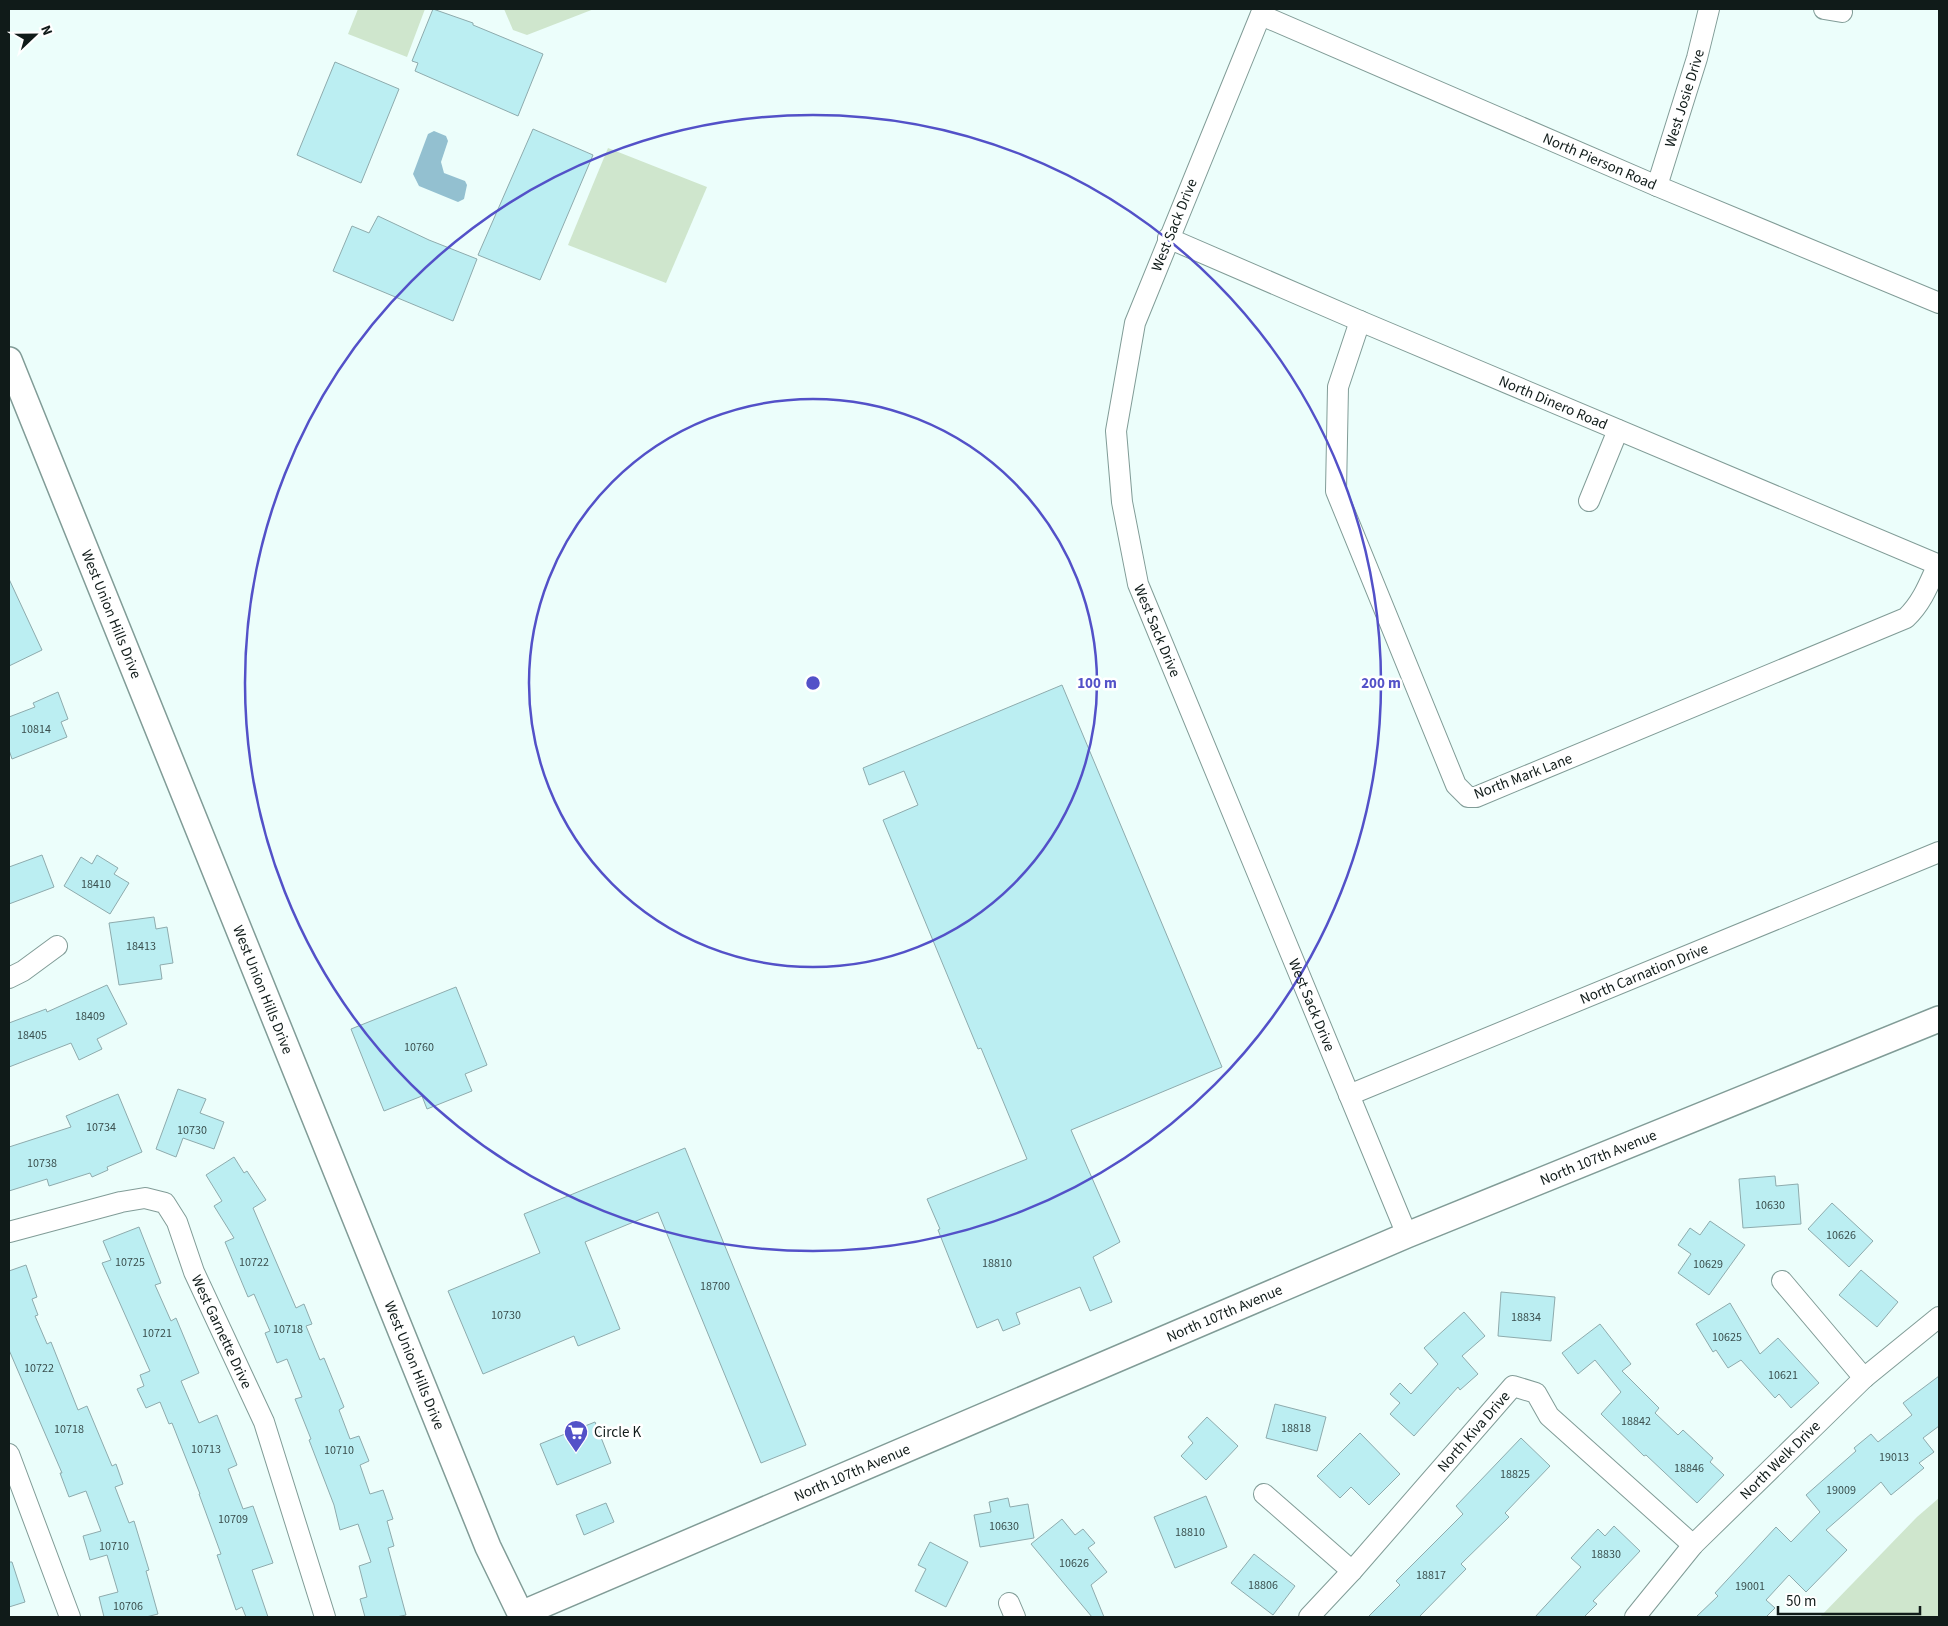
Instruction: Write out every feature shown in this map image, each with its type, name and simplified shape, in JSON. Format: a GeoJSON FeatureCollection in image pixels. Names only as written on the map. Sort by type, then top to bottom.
{"type":"FeatureCollection","features":[{"type":"Feature","properties":{"kind":"main road","name":"West Union Hills Drive"},"geometry":{"type":"LineString","coordinates":[[9,360],[484,1538],[519,1616]]}},
{"type":"Feature","properties":{"kind":"main road","name":"North 107th Avenue"},"geometry":{"type":"LineString","coordinates":[[519,1616],[1407,1235],[1939,1019]]}},
{"type":"Feature","properties":{"kind":"street","name":"West Josie Drive"},"geometry":{"type":"LineString","coordinates":[[1657,186],[1697,58],[1709,9]]}},
{"type":"Feature","properties":{"kind":"street","name":"North Pierson Road"},"geometry":{"type":"LineString","coordinates":[[1262,12],[1657,186],[1939,303]]}},
{"type":"Feature","properties":{"kind":"street","name":"West Sack Drive"},"geometry":{"type":"LineString","coordinates":[[1262,12],[1134,323],[1116,431],[1122,502],[1138,584],[1407,1235]]}},
{"type":"Feature","properties":{"kind":"street","name":"North Dinero Road"},"geometry":{"type":"LineString","coordinates":[[1168,238],[1360,321],[1939,564]]}},
{"type":"Feature","properties":{"kind":"street","name":"North Mark Lane"},"geometry":{"type":"LineString","coordinates":[[1360,321],[1338,387],[1336,491],[1456,785],[1468,797],[1476,797],[1906,618],[1915,610],[1923,598],[1939,564]]}},
{"type":"Feature","properties":{"kind":"street"},"geometry":{"type":"LineString","coordinates":[[1589,501],[1618,430]]}},
{"type":"Feature","properties":{"kind":"street","name":"North Carnation Drive"},"geometry":{"type":"LineString","coordinates":[[1349,1095],[1939,852]]}},
{"type":"Feature","properties":{"kind":"street"},"geometry":{"type":"LineString","coordinates":[[9,978],[23,971],[57,946]]}},
{"type":"Feature","properties":{"kind":"street","name":"West Garnette Drive"},"geometry":{"type":"LineString","coordinates":[[9,1232],[121,1202],[145,1198],[165,1203],[177,1222],[194,1272],[264,1422],[326,1617]]}},
{"type":"Feature","properties":{"kind":"street"},"geometry":{"type":"LineString","coordinates":[[1782,1281],[1864,1378]]}},
{"type":"Feature","properties":{"kind":"street","name":"North Welk Drive"},"geometry":{"type":"LineString","coordinates":[[1636,1617],[1693,1545],[1864,1378],[1939,1317]]}},
{"type":"Feature","properties":{"kind":"street","name":"North Kiva Drive"},"geometry":{"type":"LineString","coordinates":[[1310,1617],[1513,1386],[1536,1393],[1549,1416],[1693,1545]]}},
{"type":"Feature","properties":{"kind":"street"},"geometry":{"type":"LineString","coordinates":[[9,1454],[70,1617]]}},
{"type":"Feature","properties":{"kind":"street"},"geometry":{"type":"LineString","coordinates":[[1264,1494],[1352,1571]]}},
{"type":"Feature","properties":{"kind":"green space"},"geometry":{"type":"Polygon","coordinates":[[[358,9],[425,9],[407,57],[348,34],[358,9]]]}},
{"type":"Feature","properties":{"kind":"green space"},"geometry":{"type":"Polygon","coordinates":[[[504,9],[594,9],[527,35],[513,30],[504,9]]]}},
{"type":"Feature","properties":{"kind":"green space"},"geometry":{"type":"Polygon","coordinates":[[[608,148],[707,187],[666,283],[568,245],[608,148]]]}},
{"type":"Feature","properties":{"kind":"green space"},"geometry":{"type":"Polygon","coordinates":[[[1939,1498],[1939,1617],[1820,1617],[1917,1517],[1939,1498]]]}},
{"type":"Feature","properties":{"kind":"water"},"geometry":{"type":"Polygon","coordinates":[[[434,131],[446,136],[448,141],[441,162],[444,173],[465,181],[467,185],[464,199],[458,202],[419,186],[413,174],[428,134],[434,131]]]}},
{"type":"Feature","properties":{"kind":"building"},"geometry":{"type":"Polygon","coordinates":[[[433,9],[473,23],[473,25],[543,54],[518,116],[415,71],[418,63],[412,61],[433,9]]]}},
{"type":"Feature","properties":{"kind":"building"},"geometry":{"type":"Polygon","coordinates":[[[335,62],[399,89],[361,183],[297,155],[335,62]]]}},
{"type":"Feature","properties":{"kind":"building"},"geometry":{"type":"Polygon","coordinates":[[[533,129],[593,155],[540,280],[478,255],[533,129]]]}},
{"type":"Feature","properties":{"kind":"building"},"geometry":{"type":"Polygon","coordinates":[[[378,216],[429,240],[477,259],[453,321],[333,271],[352,226],[369,233],[378,216]]]}},
{"type":"Feature","properties":{"kind":"building"},"geometry":{"type":"Polygon","coordinates":[[[9,579],[42,650],[9,666],[9,579]]]}},
{"type":"Feature","properties":{"kind":"building"},"geometry":{"type":"Polygon","coordinates":[[[1062,685],[1222,1067],[1071,1130],[1120,1242],[1093,1257],[1112,1302],[1090,1311],[1080,1287],[1016,1313],[1020,1324],[1003,1331],[998,1319],[977,1328],[927,1199],[1027,1159],[981,1048],[978,1049],[883,820],[918,805],[904,771],[869,785],[863,768],[1062,685]]]}},
{"type":"Feature","properties":{"kind":"building"},"geometry":{"type":"Polygon","coordinates":[[[58,692],[68,719],[61,722],[67,737],[12,759],[9,750],[9,717],[35,707],[33,703],[58,692]]]}},
{"type":"Feature","properties":{"kind":"building"},"geometry":{"type":"Polygon","coordinates":[[[42,855],[54,887],[9,904],[9,867],[42,855]]]}},
{"type":"Feature","properties":{"kind":"building"},"geometry":{"type":"Polygon","coordinates":[[[97,855],[118,868],[114,874],[129,883],[110,914],[64,886],[81,857],[92,864],[97,855]]]}},
{"type":"Feature","properties":{"kind":"building"},"geometry":{"type":"Polygon","coordinates":[[[154,917],[156,929],[167,927],[173,963],[160,965],[162,979],[119,985],[109,923],[154,917]]]}},
{"type":"Feature","properties":{"kind":"building"},"geometry":{"type":"Polygon","coordinates":[[[107,985],[127,1024],[97,1039],[102,1049],[79,1060],[71,1043],[9,1067],[9,1023],[46,1009],[47,1012],[107,985]]]}},
{"type":"Feature","properties":{"kind":"building"},"geometry":{"type":"Polygon","coordinates":[[[456,987],[487,1065],[465,1074],[472,1091],[427,1109],[422,1096],[384,1111],[351,1029],[456,987]]]}},
{"type":"Feature","properties":{"kind":"building"},"geometry":{"type":"Polygon","coordinates":[[[178,1089],[206,1099],[200,1113],[224,1122],[214,1149],[183,1138],[176,1157],[156,1149],[178,1089]]]}},
{"type":"Feature","properties":{"kind":"building"},"geometry":{"type":"Polygon","coordinates":[[[118,1094],[142,1152],[107,1167],[108,1170],[92,1177],[90,1173],[49,1186],[47,1179],[9,1191],[9,1147],[71,1127],[66,1116],[118,1094]]]}},
{"type":"Feature","properties":{"kind":"building"},"geometry":{"type":"Polygon","coordinates":[[[685,1148],[806,1445],[761,1463],[658,1212],[585,1242],[620,1329],[578,1346],[574,1336],[483,1374],[448,1291],[540,1253],[524,1214],[685,1148]]]}},
{"type":"Feature","properties":{"kind":"building"},"geometry":{"type":"Polygon","coordinates":[[[234,1157],[244,1173],[247,1171],[266,1200],[253,1208],[296,1308],[304,1304],[312,1324],[306,1326],[320,1360],[324,1358],[344,1407],[339,1410],[350,1439],[359,1436],[369,1461],[360,1465],[370,1494],[383,1490],[393,1519],[387,1521],[394,1546],[388,1548],[406,1615],[396,1617],[365,1617],[360,1599],[367,1597],[359,1566],[371,1562],[358,1524],[340,1530],[334,1505],[295,1399],[302,1397],[287,1359],[277,1363],[265,1333],[270,1331],[254,1294],[248,1297],[225,1242],[234,1238],[214,1206],[222,1201],[206,1175],[234,1157]]]}},
{"type":"Feature","properties":{"kind":"building"},"geometry":{"type":"Polygon","coordinates":[[[1775,1176],[1776,1186],[1798,1184],[1801,1224],[1743,1228],[1739,1179],[1775,1176]]]}},
{"type":"Feature","properties":{"kind":"building"},"geometry":{"type":"Polygon","coordinates":[[[1832,1203],[1873,1241],[1849,1267],[1808,1229],[1832,1203]]]}},
{"type":"Feature","properties":{"kind":"building"},"geometry":{"type":"Polygon","coordinates":[[[1710,1221],[1745,1245],[1709,1295],[1678,1273],[1691,1254],[1678,1245],[1690,1228],[1700,1235],[1710,1221]]]}},
{"type":"Feature","properties":{"kind":"building"},"geometry":{"type":"Polygon","coordinates":[[[139,1227],[161,1283],[155,1285],[171,1321],[176,1318],[199,1373],[181,1381],[199,1423],[217,1415],[237,1465],[228,1469],[243,1509],[253,1506],[273,1563],[252,1570],[268,1617],[246,1617],[242,1607],[236,1610],[217,1555],[221,1554],[172,1423],[169,1424],[160,1402],[146,1408],[137,1389],[144,1386],[140,1375],[150,1371],[102,1263],[111,1260],[103,1241],[139,1227]]]}},
{"type":"Feature","properties":{"kind":"building"},"geometry":{"type":"Polygon","coordinates":[[[26,1265],[37,1297],[32,1299],[38,1315],[35,1316],[47,1344],[51,1342],[78,1410],[87,1406],[112,1466],[116,1464],[123,1484],[115,1487],[129,1523],[134,1521],[149,1570],[146,1571],[158,1614],[146,1617],[104,1617],[99,1597],[118,1592],[107,1555],[90,1560],[83,1536],[101,1531],[86,1491],[69,1497],[60,1473],[62,1473],[9,1350],[9,1271],[26,1265]]]}},
{"type":"Feature","properties":{"kind":"building"},"geometry":{"type":"Polygon","coordinates":[[[1861,1270],[1898,1302],[1877,1327],[1839,1295],[1861,1270]]]}},
{"type":"Feature","properties":{"kind":"building"},"geometry":{"type":"Polygon","coordinates":[[[1501,1292],[1555,1297],[1551,1341],[1498,1336],[1501,1292]]]}},
{"type":"Feature","properties":{"kind":"building"},"geometry":{"type":"Polygon","coordinates":[[[1730,1303],[1760,1354],[1778,1338],[1819,1383],[1791,1408],[1779,1394],[1775,1398],[1741,1360],[1728,1368],[1716,1350],[1713,1352],[1696,1324],[1730,1303]]]}},
{"type":"Feature","properties":{"kind":"building"},"geometry":{"type":"Polygon","coordinates":[[[1464,1312],[1485,1336],[1462,1356],[1478,1374],[1460,1390],[1458,1387],[1414,1436],[1390,1414],[1400,1403],[1390,1394],[1400,1383],[1411,1394],[1438,1364],[1424,1348],[1464,1312]]]}},
{"type":"Feature","properties":{"kind":"building"},"geometry":{"type":"Polygon","coordinates":[[[1600,1324],[1631,1364],[1622,1371],[1659,1408],[1655,1413],[1678,1435],[1683,1430],[1713,1458],[1710,1462],[1724,1475],[1697,1503],[1646,1455],[1644,1456],[1601,1414],[1621,1392],[1595,1360],[1578,1374],[1562,1353],[1600,1324]]]}},
{"type":"Feature","properties":{"kind":"building"},"geometry":{"type":"Polygon","coordinates":[[[1939,1376],[1939,1426],[1923,1438],[1934,1452],[1919,1463],[1924,1468],[1891,1495],[1881,1482],[1826,1530],[1847,1550],[1806,1592],[1789,1575],[1766,1600],[1775,1608],[1766,1617],[1696,1617],[1718,1596],[1715,1593],[1776,1527],[1791,1542],[1820,1512],[1806,1495],[1856,1451],[1854,1448],[1871,1434],[1878,1442],[1912,1415],[1903,1403],[1939,1376]]]}},
{"type":"Feature","properties":{"kind":"building"},"geometry":{"type":"Polygon","coordinates":[[[1275,1404],[1326,1417],[1317,1451],[1266,1438],[1275,1404]]]}},
{"type":"Feature","properties":{"kind":"building"},"geometry":{"type":"Polygon","coordinates":[[[1207,1417],[1238,1446],[1206,1480],[1181,1456],[1193,1443],[1188,1437],[1207,1417]]]}},
{"type":"Feature","properties":{"kind":"building","name":"Circle K"},"geometry":{"type":"Polygon","coordinates":[[[595,1422],[611,1463],[557,1485],[540,1444],[595,1422]]]}},
{"type":"Feature","properties":{"kind":"building"},"geometry":{"type":"Polygon","coordinates":[[[1360,1433],[1400,1474],[1369,1505],[1351,1487],[1340,1498],[1317,1476],[1360,1433]]]}},
{"type":"Feature","properties":{"kind":"building"},"geometry":{"type":"Polygon","coordinates":[[[1521,1438],[1550,1466],[1505,1513],[1509,1517],[1461,1564],[1466,1569],[1419,1617],[1368,1617],[1400,1585],[1396,1581],[1463,1514],[1456,1506],[1521,1438]]]}},
{"type":"Feature","properties":{"kind":"building"},"geometry":{"type":"Polygon","coordinates":[[[1206,1496],[1227,1547],[1175,1568],[1154,1517],[1206,1496]]]}},
{"type":"Feature","properties":{"kind":"building"},"geometry":{"type":"Polygon","coordinates":[[[1008,1498],[1010,1507],[1028,1504],[1034,1538],[980,1547],[974,1515],[991,1512],[989,1502],[1008,1498]]]}},
{"type":"Feature","properties":{"kind":"building"},"geometry":{"type":"Polygon","coordinates":[[[606,1503],[614,1522],[584,1535],[576,1515],[606,1503]]]}},
{"type":"Feature","properties":{"kind":"building"},"geometry":{"type":"Polygon","coordinates":[[[1062,1519],[1075,1535],[1083,1529],[1095,1543],[1088,1548],[1107,1572],[1091,1585],[1104,1617],[1092,1617],[1031,1544],[1062,1519]]]}},
{"type":"Feature","properties":{"kind":"building"},"geometry":{"type":"Polygon","coordinates":[[[1614,1526],[1640,1551],[1593,1601],[1597,1604],[1584,1617],[1535,1617],[1581,1567],[1571,1558],[1598,1529],[1605,1536],[1614,1526]]]}},
{"type":"Feature","properties":{"kind":"building"},"geometry":{"type":"Polygon","coordinates":[[[930,1542],[968,1562],[946,1607],[915,1591],[926,1569],[918,1565],[930,1542]]]}},
{"type":"Feature","properties":{"kind":"building"},"geometry":{"type":"Polygon","coordinates":[[[1254,1554],[1295,1586],[1273,1615],[1231,1583],[1254,1554]]]}},
{"type":"Feature","properties":{"kind":"building"},"geometry":{"type":"Polygon","coordinates":[[[9,1562],[12,1562],[25,1602],[9,1607],[9,1562]]]}},
{"type":"Feature","properties":{"kind":"place","name":"Circle K"},"geometry":{"type":"Point","coordinates":[576,1453]}}]}
